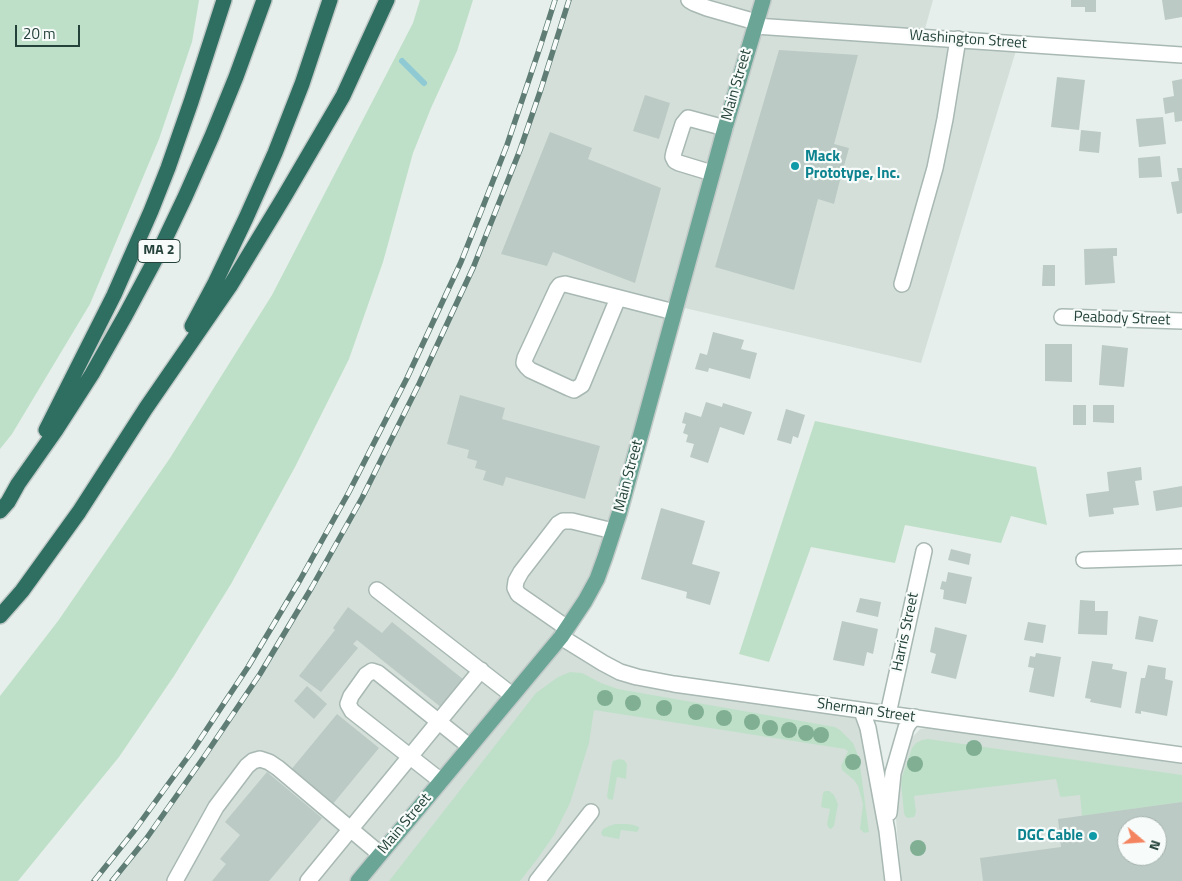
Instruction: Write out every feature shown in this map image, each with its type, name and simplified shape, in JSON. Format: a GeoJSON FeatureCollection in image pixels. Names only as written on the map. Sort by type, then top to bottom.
{"type":"FeatureCollection","features":[{"type":"Feature","properties":{"kind":"highway"},"geometry":{"type":"LineString","coordinates":[[18,484],[97,329],[151,211],[192,102],[224,0]]}},
{"type":"Feature","properties":{"kind":"highway","name":"MA 2"},"geometry":{"type":"LineString","coordinates":[[0,511],[8,502],[18,484],[92,374],[156,258],[212,136],[264,0]]}},
{"type":"Feature","properties":{"kind":"highway"},"geometry":{"type":"LineString","coordinates":[[146,408],[194,322],[246,218],[302,84],[330,0]]}},
{"type":"Feature","properties":{"kind":"highway"},"geometry":{"type":"LineString","coordinates":[[0,616],[22,591],[79,512],[146,408],[230,286],[343,96],[387,0]]}},
{"type":"Feature","properties":{"kind":"main road","name":"Main Street"},"geometry":{"type":"LineString","coordinates":[[358,881],[564,633],[597,579],[614,531],[712,173],[763,0]]}},
{"type":"Feature","properties":{"kind":"street","name":"Washington Street"},"geometry":{"type":"LineString","coordinates":[[690,0],[707,8],[756,24],[1182,55]]}},
{"type":"Feature","properties":{"kind":"street"},"geometry":{"type":"LineString","coordinates":[[902,284],[936,160],[948,103],[958,39]]}},
{"type":"Feature","properties":{"kind":"street"},"geometry":{"type":"LineString","coordinates":[[712,173],[675,161],[673,157],[674,152],[683,124],[688,118],[725,128]]}},
{"type":"Feature","properties":{"kind":"street"},"geometry":{"type":"LineString","coordinates":[[618,298],[582,385],[574,390],[530,370],[524,363],[556,289],[560,285],[565,284],[674,312]]}},
{"type":"Feature","properties":{"kind":"street","name":"Peabody Street"},"geometry":{"type":"LineString","coordinates":[[1062,317],[1182,321]]}},
{"type":"Feature","properties":{"kind":"street","name":"Sherman Street"},"geometry":{"type":"LineString","coordinates":[[614,531],[572,521],[563,521],[558,524],[521,572],[516,581],[515,588],[518,594],[564,633],[620,672],[674,684],[1182,755]]}},
{"type":"Feature","properties":{"kind":"street","name":"Harris Street"},"geometry":{"type":"LineString","coordinates":[[888,714],[924,551]]}},
{"type":"Feature","properties":{"kind":"street"},"geometry":{"type":"LineString","coordinates":[[1084,560],[1182,556]]}},
{"type":"Feature","properties":{"kind":"street"},"geometry":{"type":"LineString","coordinates":[[378,590],[512,695]]}},
{"type":"Feature","properties":{"kind":"street"},"geometry":{"type":"LineString","coordinates":[[308,881],[481,670]]}},
{"type":"Feature","properties":{"kind":"street"},"geometry":{"type":"LineString","coordinates":[[441,781],[352,711],[348,704],[351,696],[366,675],[372,671],[378,673],[469,746]]}},
{"type":"Feature","properties":{"kind":"street"},"geometry":{"type":"LineString","coordinates":[[860,710],[864,714],[868,728],[888,832],[894,881]]}},
{"type":"Feature","properties":{"kind":"street"},"geometry":{"type":"LineString","coordinates":[[888,832],[894,773],[906,728],[914,718]]}},
{"type":"Feature","properties":{"kind":"street"},"geometry":{"type":"LineString","coordinates":[[175,881],[216,807],[246,766],[253,760],[260,759],[269,762],[380,854]]}},
{"type":"Feature","properties":{"kind":"street"},"geometry":{"type":"LineString","coordinates":[[538,881],[591,812]]}},
{"type":"Feature","properties":{"kind":"shaded area"},"geometry":{"type":"Polygon","coordinates":[[[569,0],[933,0],[923,36],[1018,44],[921,363],[676,306],[605,557],[561,637],[620,672],[860,710],[893,881],[112,881],[146,839],[260,674],[362,498],[419,384],[473,268],[520,150],[569,0]]]}},
{"type":"Feature","properties":{"kind":"shaded area"},"geometry":{"type":"Polygon","coordinates":[[[933,727],[1182,764],[1182,881],[901,881],[896,819],[897,788],[908,742],[920,729],[933,727]]]}},
{"type":"Feature","properties":{"kind":"green space"},"geometry":{"type":"Polygon","coordinates":[[[0,0],[199,0],[192,42],[159,139],[90,304],[12,434],[0,449],[0,0]]]}},
{"type":"Feature","properties":{"kind":"green space"},"geometry":{"type":"Polygon","coordinates":[[[420,0],[473,0],[457,51],[413,153],[383,262],[349,359],[295,467],[231,584],[174,676],[119,757],[18,881],[0,881],[0,696],[58,621],[170,458],[272,295],[413,23],[420,0]]]}},
{"type":"Feature","properties":{"kind":"green space"},"geometry":{"type":"Polygon","coordinates":[[[815,421],[1036,467],[1047,525],[1011,516],[1001,543],[905,525],[895,563],[811,547],[769,662],[739,654],[815,421]]]}},
{"type":"Feature","properties":{"kind":"green space"},"geometry":{"type":"Polygon","coordinates":[[[570,672],[582,673],[618,689],[835,727],[853,743],[857,753],[869,832],[864,833],[860,829],[863,804],[858,786],[842,770],[841,766],[848,751],[845,749],[594,710],[589,743],[570,803],[554,835],[520,881],[389,881],[536,693],[558,677],[570,672]]]}},
{"type":"Feature","properties":{"kind":"green space"},"geometry":{"type":"Polygon","coordinates":[[[928,739],[1182,775],[1182,802],[1082,816],[1080,795],[1060,796],[1056,779],[914,796],[916,812],[914,817],[908,818],[904,813],[902,777],[912,748],[916,743],[928,739]]]}},
{"type":"Feature","properties":{"kind":"green space"},"geometry":{"type":"Polygon","coordinates":[[[624,760],[627,764],[626,779],[617,777],[612,800],[608,799],[607,796],[612,764],[613,761],[624,760]]]}},
{"type":"Feature","properties":{"kind":"green space"},"geometry":{"type":"Polygon","coordinates":[[[825,791],[829,791],[834,795],[838,804],[834,826],[831,829],[827,824],[830,809],[821,807],[825,791]]]}},
{"type":"Feature","properties":{"kind":"green space"},"geometry":{"type":"Polygon","coordinates":[[[615,824],[634,825],[639,827],[639,829],[637,832],[621,830],[619,839],[603,836],[601,833],[603,829],[615,824]]]}},
{"type":"Feature","properties":{"kind":"building"},"geometry":{"type":"Polygon","coordinates":[[[1071,0],[1096,0],[1096,12],[1085,12],[1085,7],[1071,7],[1071,0]]]}},
{"type":"Feature","properties":{"kind":"building"},"geometry":{"type":"Polygon","coordinates":[[[1162,0],[1182,0],[1182,17],[1165,20],[1162,0]]]}},
{"type":"Feature","properties":{"kind":"building","name":"Mack Prototype, Inc."},"geometry":{"type":"Polygon","coordinates":[[[779,50],[858,55],[834,144],[849,148],[834,204],[818,199],[794,290],[715,267],[779,50]]]}},
{"type":"Feature","properties":{"kind":"building"},"geometry":{"type":"Polygon","coordinates":[[[1057,77],[1085,80],[1079,130],[1051,127],[1057,77]]]}},
{"type":"Feature","properties":{"kind":"building"},"geometry":{"type":"Polygon","coordinates":[[[1182,79],[1182,121],[1175,122],[1174,112],[1165,114],[1163,98],[1174,96],[1172,81],[1182,79]]]}},
{"type":"Feature","properties":{"kind":"building"},"geometry":{"type":"Polygon","coordinates":[[[645,95],[670,103],[659,139],[633,131],[645,95]]]}},
{"type":"Feature","properties":{"kind":"building"},"geometry":{"type":"Polygon","coordinates":[[[1163,117],[1166,144],[1139,147],[1136,119],[1163,117]]]}},
{"type":"Feature","properties":{"kind":"building"},"geometry":{"type":"Polygon","coordinates":[[[1081,130],[1101,132],[1099,153],[1079,151],[1081,130]]]}},
{"type":"Feature","properties":{"kind":"building"},"geometry":{"type":"Polygon","coordinates":[[[550,132],[592,148],[588,159],[661,188],[635,283],[553,252],[547,266],[501,254],[550,132]]]}},
{"type":"Feature","properties":{"kind":"building"},"geometry":{"type":"Polygon","coordinates":[[[1160,156],[1162,177],[1139,178],[1138,158],[1160,156]]]}},
{"type":"Feature","properties":{"kind":"building"},"geometry":{"type":"Polygon","coordinates":[[[1177,168],[1182,168],[1182,213],[1177,214],[1171,182],[1179,181],[1177,168]]]}},
{"type":"Feature","properties":{"kind":"building"},"geometry":{"type":"Polygon","coordinates":[[[1117,248],[1117,256],[1113,256],[1115,283],[1085,285],[1084,249],[1117,248]]]}},
{"type":"Feature","properties":{"kind":"building"},"geometry":{"type":"Polygon","coordinates":[[[1043,265],[1055,265],[1055,286],[1042,286],[1043,265]]]}},
{"type":"Feature","properties":{"kind":"building"},"geometry":{"type":"Polygon","coordinates":[[[713,332],[744,340],[741,349],[757,353],[750,379],[709,368],[708,372],[695,369],[700,353],[707,355],[713,332]]]}},
{"type":"Feature","properties":{"kind":"building"},"geometry":{"type":"Polygon","coordinates":[[[1045,344],[1072,344],[1072,382],[1045,381],[1045,344]]]}},
{"type":"Feature","properties":{"kind":"building"},"geometry":{"type":"Polygon","coordinates":[[[1102,345],[1128,348],[1124,387],[1099,385],[1102,345]]]}},
{"type":"Feature","properties":{"kind":"building"},"geometry":{"type":"Polygon","coordinates":[[[460,395],[505,408],[502,419],[600,446],[585,499],[506,477],[503,486],[483,480],[486,471],[475,468],[477,461],[467,458],[469,450],[447,444],[460,395]]]}},
{"type":"Feature","properties":{"kind":"building"},"geometry":{"type":"Polygon","coordinates":[[[706,402],[722,407],[723,403],[752,412],[744,435],[720,427],[708,463],[690,457],[694,444],[686,442],[688,435],[683,433],[686,424],[682,423],[685,412],[701,417],[706,402]]]}},
{"type":"Feature","properties":{"kind":"building"},"geometry":{"type":"Polygon","coordinates":[[[1073,405],[1086,405],[1086,425],[1073,425],[1073,405]]]}},
{"type":"Feature","properties":{"kind":"building"},"geometry":{"type":"Polygon","coordinates":[[[1093,405],[1114,405],[1114,423],[1093,422],[1093,405]]]}},
{"type":"Feature","properties":{"kind":"building"},"geometry":{"type":"Polygon","coordinates":[[[786,409],[805,415],[798,438],[793,436],[791,444],[777,440],[786,409]]]}},
{"type":"Feature","properties":{"kind":"building"},"geometry":{"type":"Polygon","coordinates":[[[1141,467],[1142,480],[1135,481],[1139,505],[1113,508],[1114,514],[1089,517],[1086,494],[1109,491],[1107,472],[1141,467]]]}},
{"type":"Feature","properties":{"kind":"building"},"geometry":{"type":"Polygon","coordinates":[[[1182,486],[1182,507],[1156,511],[1153,491],[1182,486]]]}},
{"type":"Feature","properties":{"kind":"building"},"geometry":{"type":"Polygon","coordinates":[[[661,508],[705,521],[692,564],[720,572],[710,605],[686,598],[687,592],[641,579],[661,508]]]}},
{"type":"Feature","properties":{"kind":"building"},"geometry":{"type":"Polygon","coordinates":[[[951,549],[971,554],[969,565],[948,560],[951,549]]]}},
{"type":"Feature","properties":{"kind":"building"},"geometry":{"type":"Polygon","coordinates":[[[948,572],[972,577],[966,604],[943,599],[944,590],[940,589],[942,581],[946,582],[948,572]]]}},
{"type":"Feature","properties":{"kind":"building"},"geometry":{"type":"Polygon","coordinates":[[[860,598],[881,602],[878,617],[856,612],[860,598]]]}},
{"type":"Feature","properties":{"kind":"building"},"geometry":{"type":"Polygon","coordinates":[[[1080,600],[1095,601],[1095,611],[1108,611],[1107,635],[1078,634],[1080,600]]]}},
{"type":"Feature","properties":{"kind":"building"},"geometry":{"type":"Polygon","coordinates":[[[348,607],[382,633],[392,622],[464,680],[442,708],[357,640],[353,644],[358,648],[321,692],[299,676],[335,630],[333,628],[348,607]]]}},
{"type":"Feature","properties":{"kind":"building"},"geometry":{"type":"Polygon","coordinates":[[[1139,616],[1158,620],[1153,642],[1135,639],[1139,616]]]}},
{"type":"Feature","properties":{"kind":"building"},"geometry":{"type":"Polygon","coordinates":[[[842,621],[878,629],[873,654],[867,652],[864,666],[833,660],[842,621]]]}},
{"type":"Feature","properties":{"kind":"building"},"geometry":{"type":"Polygon","coordinates":[[[1028,622],[1046,625],[1043,643],[1024,640],[1028,622]]]}},
{"type":"Feature","properties":{"kind":"building"},"geometry":{"type":"Polygon","coordinates":[[[935,627],[967,635],[956,679],[931,673],[936,654],[930,652],[935,627]]]}},
{"type":"Feature","properties":{"kind":"building"},"geometry":{"type":"Polygon","coordinates":[[[1036,653],[1061,657],[1054,697],[1029,692],[1034,668],[1028,667],[1030,656],[1035,657],[1036,653]]]}},
{"type":"Feature","properties":{"kind":"building"},"geometry":{"type":"Polygon","coordinates":[[[1092,661],[1113,664],[1112,669],[1127,672],[1121,708],[1090,702],[1091,699],[1085,698],[1092,661]]]}},
{"type":"Feature","properties":{"kind":"building"},"geometry":{"type":"Polygon","coordinates":[[[1148,665],[1166,668],[1165,679],[1173,681],[1167,716],[1141,711],[1141,714],[1135,713],[1141,678],[1145,678],[1148,665]]]}},
{"type":"Feature","properties":{"kind":"building"},"geometry":{"type":"Polygon","coordinates":[[[307,686],[327,704],[314,719],[294,701],[307,686]]]}},
{"type":"Feature","properties":{"kind":"building"},"geometry":{"type":"Polygon","coordinates":[[[337,714],[379,748],[332,805],[290,771],[337,714]]]}},
{"type":"Feature","properties":{"kind":"building"},"geometry":{"type":"Polygon","coordinates":[[[267,772],[322,818],[269,881],[212,881],[226,864],[220,859],[240,835],[225,822],[267,772]]]}},
{"type":"Feature","properties":{"kind":"building","name":"DGC Cable"},"geometry":{"type":"Polygon","coordinates":[[[1182,802],[1182,881],[983,881],[980,858],[1061,847],[1058,819],[1182,802]]]}},
{"type":"Feature","properties":{"kind":"waterway"},"geometry":{"type":"LineString","coordinates":[[402,61],[424,83]]}},
{"type":"Feature","properties":{"kind":"railway"},"geometry":{"type":"LineString","coordinates":[[94,881],[134,831],[193,750],[248,667],[300,580],[349,492],[407,378],[461,262],[507,145],[555,0]]}},
{"type":"Feature","properties":{"kind":"railway"},"geometry":{"type":"LineString","coordinates":[[112,881],[146,839],[260,674],[362,498],[419,384],[473,268],[520,150],[569,0]]}},
{"type":"Feature","properties":{"kind":"place","name":"Mack Prototype, Inc."},"geometry":{"type":"Point","coordinates":[795,166]}},
{"type":"Feature","properties":{"kind":"place","name":"DGC Cable"},"geometry":{"type":"Point","coordinates":[1093,836]}}]}
